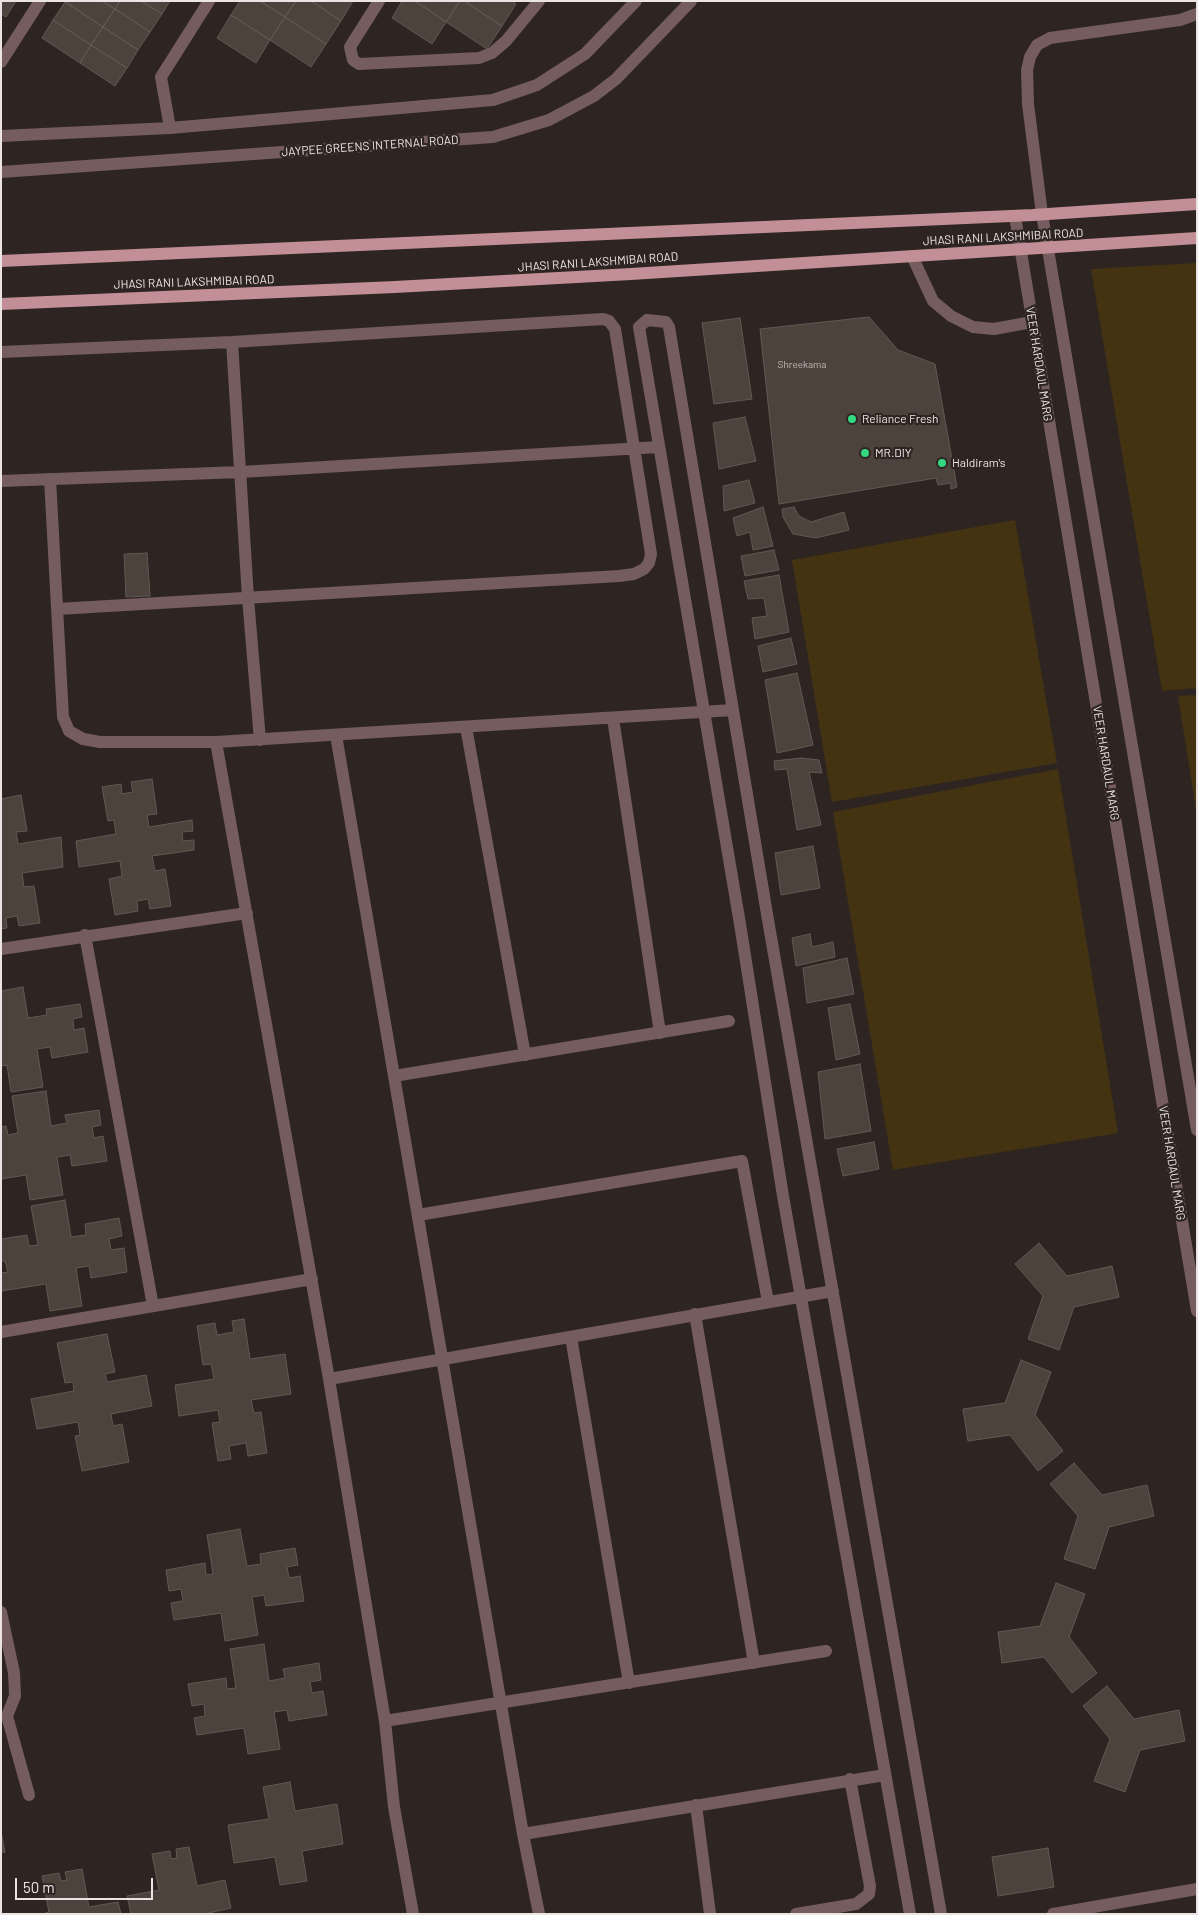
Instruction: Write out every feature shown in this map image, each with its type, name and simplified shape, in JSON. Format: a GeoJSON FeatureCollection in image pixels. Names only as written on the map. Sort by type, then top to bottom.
{"type":"FeatureCollection","features":[{"type":"Feature","properties":{"kind":"main road","name":"JHASI RANI LAKSHMIBAI ROAD"},"geometry":{"type":"LineString","coordinates":[[1,260],[1015,216],[1197,204]]}},
{"type":"Feature","properties":{"kind":"main road","name":"JHASI RANI LAKSHMIBAI ROAD"},"geometry":{"type":"LineString","coordinates":[[1,304],[405,287],[1197,238]]}},
{"type":"Feature","properties":{"kind":"street"},"geometry":{"type":"LineString","coordinates":[[1,62],[40,1]]}},
{"type":"Feature","properties":{"kind":"street"},"geometry":{"type":"LineString","coordinates":[[170,128],[160,77],[209,1]]}},
{"type":"Feature","properties":{"kind":"street"},"geometry":{"type":"LineString","coordinates":[[379,1],[350,47],[353,60],[359,64],[479,58],[492,53],[506,41],[539,1]]}},
{"type":"Feature","properties":{"kind":"street"},"geometry":{"type":"LineString","coordinates":[[1,136],[170,128],[493,100],[537,84],[585,54],[636,1]]}},
{"type":"Feature","properties":{"kind":"street","name":"JAYPEE GREENS INTERNAL ROAD"},"geometry":{"type":"LineString","coordinates":[[1,172],[493,137],[549,120],[594,96],[616,79],[691,1]]}},
{"type":"Feature","properties":{"kind":"street"},"geometry":{"type":"LineString","coordinates":[[1197,14],[1180,20],[1050,38],[1037,45],[1030,57],[1027,70],[1028,96],[1047,248],[1197,1130]]}},
{"type":"Feature","properties":{"kind":"street","name":"VEER HARDAUL MARG"},"geometry":{"type":"LineString","coordinates":[[1015,216],[1197,1310]]}},
{"type":"Feature","properties":{"kind":"street"},"geometry":{"type":"LineString","coordinates":[[912,256],[933,301],[951,316],[973,327],[994,329],[1032,322]]}},
{"type":"Feature","properties":{"kind":"street"},"geometry":{"type":"LineString","coordinates":[[1,352],[232,342],[603,319],[609,321],[615,329],[636,449],[651,554],[649,563],[644,569],[634,574],[57,609]]}},
{"type":"Feature","properties":{"kind":"street"},"geometry":{"type":"LineString","coordinates":[[910,1914],[801,1298],[639,327],[647,320],[666,322],[669,327],[733,710],[941,1914]]}},
{"type":"Feature","properties":{"kind":"street"},"geometry":{"type":"LineString","coordinates":[[232,342],[248,598],[260,740]]}},
{"type":"Feature","properties":{"kind":"street"},"geometry":{"type":"LineString","coordinates":[[1,481],[241,472],[660,447]]}},
{"type":"Feature","properties":{"kind":"street"},"geometry":{"type":"LineString","coordinates":[[50,479],[63,717],[69,731],[83,739],[100,742],[216,742],[704,714],[733,710]]}},
{"type":"Feature","properties":{"kind":"street"},"geometry":{"type":"LineString","coordinates":[[613,718],[660,1033]]}},
{"type":"Feature","properties":{"kind":"street"},"geometry":{"type":"LineString","coordinates":[[466,727],[524,1055]]}},
{"type":"Feature","properties":{"kind":"street"},"geometry":{"type":"LineString","coordinates":[[336,735],[523,1834],[539,1914]]}},
{"type":"Feature","properties":{"kind":"street"},"geometry":{"type":"LineString","coordinates":[[216,742],[330,1379],[385,1721],[394,1807],[414,1914]]}},
{"type":"Feature","properties":{"kind":"street"},"geometry":{"type":"LineString","coordinates":[[1,949],[247,912]]}},
{"type":"Feature","properties":{"kind":"street"},"geometry":{"type":"LineString","coordinates":[[85,935],[153,1306]]}},
{"type":"Feature","properties":{"kind":"street"},"geometry":{"type":"LineString","coordinates":[[394,1076],[729,1021]]}},
{"type":"Feature","properties":{"kind":"street"},"geometry":{"type":"LineString","coordinates":[[418,1215],[742,1161],[768,1302]]}},
{"type":"Feature","properties":{"kind":"street"},"geometry":{"type":"LineString","coordinates":[[1,1332],[312,1279]]}},
{"type":"Feature","properties":{"kind":"street"},"geometry":{"type":"LineString","coordinates":[[330,1379],[833,1291]]}},
{"type":"Feature","properties":{"kind":"street"},"geometry":{"type":"LineString","coordinates":[[695,1314],[754,1663]]}},
{"type":"Feature","properties":{"kind":"street"},"geometry":{"type":"LineString","coordinates":[[571,1337],[629,1684]]}},
{"type":"Feature","properties":{"kind":"street"},"geometry":{"type":"LineString","coordinates":[[1,1612],[14,1674],[16,1696],[4,1718],[29,1795]]}},
{"type":"Feature","properties":{"kind":"street"},"geometry":{"type":"LineString","coordinates":[[385,1721],[629,1684],[826,1651]]}},
{"type":"Feature","properties":{"kind":"street"},"geometry":{"type":"LineString","coordinates":[[523,1834],[850,1779],[885,1775]]}},
{"type":"Feature","properties":{"kind":"street"},"geometry":{"type":"LineString","coordinates":[[796,1914],[856,1904],[869,1894],[870,1886],[850,1779]]}},
{"type":"Feature","properties":{"kind":"street"},"geometry":{"type":"LineString","coordinates":[[696,1805],[710,1914]]}},
{"type":"Feature","properties":{"kind":"street"},"geometry":{"type":"LineString","coordinates":[[1053,1914],[1197,1889]]}},
{"type":"Feature","properties":{"kind":"shaded area"},"geometry":{"type":"Polygon","coordinates":[[[1197,263],[1197,688],[1162,691],[1091,269],[1197,263]]]}},
{"type":"Feature","properties":{"kind":"shaded area"},"geometry":{"type":"Polygon","coordinates":[[[1015,520],[1057,763],[832,802],[792,560],[1015,520]]]}},
{"type":"Feature","properties":{"kind":"shaded area"},"geometry":{"type":"Polygon","coordinates":[[[1197,695],[1197,816],[1178,696],[1197,695]]]}},
{"type":"Feature","properties":{"kind":"shaded area"},"geometry":{"type":"Polygon","coordinates":[[[1058,769],[1118,1133],[893,1170],[833,812],[1058,769]]]}},
{"type":"Feature","properties":{"kind":"building"},"geometry":{"type":"Polygon","coordinates":[[[1,1],[16,1],[6,17],[1,14],[1,1]]]}},
{"type":"Feature","properties":{"kind":"building"},"geometry":{"type":"Polygon","coordinates":[[[65,1],[102,1],[115,9],[103,27],[65,1]]]}},
{"type":"Feature","properties":{"kind":"building"},"geometry":{"type":"Polygon","coordinates":[[[102,1],[120,1],[115,9],[102,1]]]}},
{"type":"Feature","properties":{"kind":"building"},"geometry":{"type":"Polygon","coordinates":[[[120,1],[141,1],[162,14],[150,32],[115,9],[120,1]]]}},
{"type":"Feature","properties":{"kind":"building"},"geometry":{"type":"Polygon","coordinates":[[[141,1],[170,1],[162,14],[141,1]]]}},
{"type":"Feature","properties":{"kind":"building"},"geometry":{"type":"Polygon","coordinates":[[[240,1],[260,1],[285,17],[270,40],[231,15],[240,1]]]}},
{"type":"Feature","properties":{"kind":"building"},"geometry":{"type":"Polygon","coordinates":[[[260,1],[296,1],[285,17],[260,1]]]}},
{"type":"Feature","properties":{"kind":"building"},"geometry":{"type":"Polygon","coordinates":[[[296,1],[311,1],[341,21],[326,44],[285,17],[296,1]]]}},
{"type":"Feature","properties":{"kind":"building"},"geometry":{"type":"Polygon","coordinates":[[[311,1],[353,1],[341,21],[311,1]]]}},
{"type":"Feature","properties":{"kind":"building"},"geometry":{"type":"Polygon","coordinates":[[[402,1],[415,1],[446,22],[432,44],[392,18],[402,1]]]}},
{"type":"Feature","properties":{"kind":"building"},"geometry":{"type":"Polygon","coordinates":[[[415,1],[460,1],[446,22],[415,1]]]}},
{"type":"Feature","properties":{"kind":"building"},"geometry":{"type":"Polygon","coordinates":[[[460,1],[464,1],[502,26],[487,49],[446,22],[460,1]]]}},
{"type":"Feature","properties":{"kind":"building"},"geometry":{"type":"Polygon","coordinates":[[[464,1],[512,1],[516,4],[502,26],[464,1]]]}},
{"type":"Feature","properties":{"kind":"building"},"geometry":{"type":"Polygon","coordinates":[[[65,2],[103,27],[91,45],[53,20],[65,2]]]}},
{"type":"Feature","properties":{"kind":"building"},"geometry":{"type":"Polygon","coordinates":[[[115,9],[150,32],[138,50],[103,27],[115,9]]]}},
{"type":"Feature","properties":{"kind":"building"},"geometry":{"type":"Polygon","coordinates":[[[231,15],[270,40],[256,63],[217,38],[231,15]]]}},
{"type":"Feature","properties":{"kind":"building"},"geometry":{"type":"Polygon","coordinates":[[[285,17],[326,44],[311,67],[270,40],[285,17]]]}},
{"type":"Feature","properties":{"kind":"building"},"geometry":{"type":"Polygon","coordinates":[[[53,20],[91,45],[80,63],[42,38],[53,20]]]}},
{"type":"Feature","properties":{"kind":"building"},"geometry":{"type":"Polygon","coordinates":[[[103,27],[138,50],[127,68],[91,45],[103,27]]]}},
{"type":"Feature","properties":{"kind":"building"},"geometry":{"type":"Polygon","coordinates":[[[91,45],[127,68],[115,86],[80,63],[91,45]]]}},
{"type":"Feature","properties":{"kind":"building"},"geometry":{"type":"Polygon","coordinates":[[[869,317],[898,350],[935,364],[957,487],[951,489],[951,483],[938,485],[936,478],[779,504],[760,329],[869,317]]]}},
{"type":"Feature","properties":{"kind":"building"},"geometry":{"type":"Polygon","coordinates":[[[740,318],[752,399],[714,404],[702,323],[740,318]]]}},
{"type":"Feature","properties":{"kind":"building"},"geometry":{"type":"Polygon","coordinates":[[[745,417],[756,461],[719,469],[713,423],[745,417]]]}},
{"type":"Feature","properties":{"kind":"building"},"geometry":{"type":"Polygon","coordinates":[[[749,480],[755,503],[724,511],[723,486],[749,480]]]}},
{"type":"Feature","properties":{"kind":"building"},"geometry":{"type":"Polygon","coordinates":[[[763,507],[773,546],[753,550],[750,532],[737,536],[733,518],[763,507]]]}},
{"type":"Feature","properties":{"kind":"building"},"geometry":{"type":"Polygon","coordinates":[[[794,507],[799,516],[811,522],[844,512],[849,530],[816,538],[793,534],[783,517],[782,509],[794,507]]]}},
{"type":"Feature","properties":{"kind":"building"},"geometry":{"type":"Polygon","coordinates":[[[774,550],[779,570],[745,576],[741,556],[774,550]]]}},
{"type":"Feature","properties":{"kind":"building"},"geometry":{"type":"Polygon","coordinates":[[[147,553],[150,596],[126,597],[124,554],[147,553]]]}},
{"type":"Feature","properties":{"kind":"building"},"geometry":{"type":"Polygon","coordinates":[[[779,575],[789,632],[755,639],[752,618],[767,616],[764,598],[748,599],[744,581],[779,575]]]}},
{"type":"Feature","properties":{"kind":"building"},"geometry":{"type":"Polygon","coordinates":[[[791,638],[797,664],[763,672],[758,646],[791,638]]]}},
{"type":"Feature","properties":{"kind":"building"},"geometry":{"type":"Polygon","coordinates":[[[797,673],[813,745],[777,753],[765,680],[797,673]]]}},
{"type":"Feature","properties":{"kind":"building"},"geometry":{"type":"Polygon","coordinates":[[[801,758],[819,760],[822,773],[809,772],[821,825],[797,830],[787,769],[775,770],[774,761],[801,758]]]}},
{"type":"Feature","properties":{"kind":"building"},"geometry":{"type":"Polygon","coordinates":[[[152,779],[157,814],[147,815],[149,827],[192,820],[193,831],[182,832],[183,841],[194,840],[194,850],[152,856],[155,871],[165,869],[171,906],[150,909],[148,899],[137,901],[138,911],[115,915],[109,879],[122,876],[120,861],[79,867],[76,841],[116,834],[114,820],[108,821],[102,787],[121,784],[122,794],[133,792],[131,782],[152,779]]]}},
{"type":"Feature","properties":{"kind":"building"},"geometry":{"type":"Polygon","coordinates":[[[21,795],[27,831],[16,832],[18,844],[61,837],[63,867],[22,873],[24,887],[34,886],[40,923],[19,926],[17,916],[6,918],[7,928],[1,929],[1,799],[21,795]]]}},
{"type":"Feature","properties":{"kind":"building"},"geometry":{"type":"Polygon","coordinates":[[[813,846],[820,888],[781,895],[775,853],[813,846]]]}},
{"type":"Feature","properties":{"kind":"building"},"geometry":{"type":"Polygon","coordinates":[[[810,934],[812,947],[833,942],[835,957],[796,966],[792,938],[810,934]]]}},
{"type":"Feature","properties":{"kind":"building"},"geometry":{"type":"Polygon","coordinates":[[[847,958],[854,994],[807,1003],[803,968],[847,958]]]}},
{"type":"Feature","properties":{"kind":"building"},"geometry":{"type":"Polygon","coordinates":[[[23,987],[28,1018],[47,1015],[46,1009],[80,1004],[82,1017],[73,1019],[74,1030],[84,1028],[88,1052],[52,1058],[50,1047],[37,1049],[43,1087],[11,1092],[7,1065],[1,1066],[1,991],[23,987]]]}},
{"type":"Feature","properties":{"kind":"building"},"geometry":{"type":"Polygon","coordinates":[[[850,1004],[860,1054],[836,1060],[828,1008],[850,1004]]]}},
{"type":"Feature","properties":{"kind":"building"},"geometry":{"type":"Polygon","coordinates":[[[860,1064],[871,1131],[825,1139],[818,1072],[860,1064]]]}},
{"type":"Feature","properties":{"kind":"building"},"geometry":{"type":"Polygon","coordinates":[[[46,1091],[51,1126],[67,1123],[65,1115],[99,1110],[101,1125],[92,1127],[94,1138],[103,1136],[107,1161],[72,1166],[70,1155],[57,1157],[63,1195],[30,1200],[26,1175],[1,1179],[1,1127],[6,1126],[8,1135],[18,1133],[12,1096],[46,1091]]]}},
{"type":"Feature","properties":{"kind":"building"},"geometry":{"type":"Polygon","coordinates":[[[874,1142],[879,1169],[843,1176],[837,1149],[874,1142]]]}},
{"type":"Feature","properties":{"kind":"building"},"geometry":{"type":"Polygon","coordinates":[[[65,1200],[71,1237],[86,1235],[85,1224],[119,1218],[122,1236],[109,1239],[111,1250],[124,1248],[127,1272],[91,1278],[89,1266],[76,1268],[82,1306],[50,1311],[46,1284],[1,1291],[1,1273],[8,1272],[5,1261],[1,1261],[1,1239],[27,1235],[29,1246],[38,1245],[31,1206],[65,1200]]]}},
{"type":"Feature","properties":{"kind":"building"},"geometry":{"type":"Polygon","coordinates":[[[1039,1243],[1067,1276],[1112,1266],[1119,1297],[1074,1307],[1059,1350],[1028,1339],[1043,1296],[1015,1264],[1039,1243]]]}},
{"type":"Feature","properties":{"kind":"building"},"geometry":{"type":"Polygon","coordinates":[[[244,1319],[250,1359],[285,1354],[291,1394],[251,1400],[254,1413],[261,1412],[267,1453],[248,1456],[246,1443],[229,1446],[231,1459],[218,1461],[212,1423],[220,1422],[218,1410],[179,1416],[175,1385],[214,1379],[211,1364],[203,1365],[197,1326],[215,1323],[217,1335],[234,1332],[232,1321],[244,1319]]]}},
{"type":"Feature","properties":{"kind":"building"},"geometry":{"type":"Polygon","coordinates":[[[107,1334],[115,1372],[105,1374],[107,1382],[146,1375],[152,1406],[111,1414],[113,1426],[122,1424],[129,1462],[82,1471],[75,1436],[80,1435],[78,1422],[37,1429],[31,1399],[74,1391],[73,1382],[65,1383],[57,1343],[107,1334]]]}},
{"type":"Feature","properties":{"kind":"building"},"geometry":{"type":"Polygon","coordinates":[[[1021,1360],[1051,1372],[1035,1415],[1063,1451],[1038,1471],[1010,1435],[968,1441],[963,1409],[1005,1403],[1021,1360]]]}},
{"type":"Feature","properties":{"kind":"building"},"geometry":{"type":"Polygon","coordinates":[[[1074,1463],[1102,1495],[1147,1485],[1154,1516],[1109,1527],[1095,1569],[1064,1559],[1078,1516],[1050,1484],[1074,1463]]]}},
{"type":"Feature","properties":{"kind":"building"},"geometry":{"type":"Polygon","coordinates":[[[240,1529],[247,1566],[261,1564],[260,1554],[295,1548],[298,1565],[287,1567],[289,1578],[300,1576],[304,1601],[266,1606],[264,1595],[252,1597],[258,1635],[225,1641],[221,1613],[174,1620],[171,1603],[183,1601],[181,1589],[169,1591],[166,1570],[205,1563],[206,1575],[213,1574],[207,1535],[240,1529]]]}},
{"type":"Feature","properties":{"kind":"building"},"geometry":{"type":"Polygon","coordinates":[[[1056,1583],[1085,1594],[1069,1637],[1097,1673],[1072,1693],[1044,1657],[1002,1663],[998,1632],[1040,1626],[1056,1583]]]}},
{"type":"Feature","properties":{"kind":"building"},"geometry":{"type":"Polygon","coordinates":[[[264,1644],[269,1681],[285,1678],[283,1669],[319,1663],[321,1680],[310,1682],[312,1693],[323,1691],[327,1715],[289,1721],[287,1710],[274,1712],[280,1749],[248,1754],[244,1728],[197,1735],[194,1718],[205,1716],[204,1704],[192,1706],[188,1684],[226,1678],[227,1689],[236,1688],[230,1649],[264,1644]]]}},
{"type":"Feature","properties":{"kind":"building"},"geometry":{"type":"Polygon","coordinates":[[[1107,1686],[1134,1719],[1179,1710],[1185,1741],[1140,1750],[1125,1792],[1094,1781],[1110,1739],[1083,1706],[1107,1686]]]}},
{"type":"Feature","properties":{"kind":"building"},"geometry":{"type":"Polygon","coordinates":[[[290,1782],[295,1811],[337,1804],[343,1844],[302,1851],[307,1881],[280,1885],[275,1857],[234,1863],[228,1825],[269,1819],[263,1787],[290,1782]]]}},
{"type":"Feature","properties":{"kind":"building"},"geometry":{"type":"Polygon","coordinates":[[[1,1832],[5,1852],[1,1853],[1,1832]]]}},
{"type":"Feature","properties":{"kind":"building"},"geometry":{"type":"Polygon","coordinates":[[[189,1847],[197,1886],[225,1880],[231,1908],[204,1914],[131,1914],[127,1896],[159,1890],[152,1854],[170,1851],[171,1859],[177,1858],[176,1849],[189,1847]]]}},
{"type":"Feature","properties":{"kind":"building"},"geometry":{"type":"Polygon","coordinates":[[[1048,1848],[1054,1887],[998,1896],[992,1857],[1048,1848]]]}},
{"type":"Feature","properties":{"kind":"building"},"geometry":{"type":"Polygon","coordinates":[[[82,1869],[89,1907],[118,1902],[121,1914],[43,1914],[49,1912],[42,1876],[59,1873],[61,1881],[67,1880],[65,1872],[82,1869]]]}},
{"type":"Feature","properties":{"kind":"place","name":"Reliance Fresh"},"geometry":{"type":"Point","coordinates":[852,419]}},
{"type":"Feature","properties":{"kind":"place","name":"MR.DIY"},"geometry":{"type":"Point","coordinates":[865,453]}},
{"type":"Feature","properties":{"kind":"place","name":"Haldiram's"},"geometry":{"type":"Point","coordinates":[942,463]}}]}
